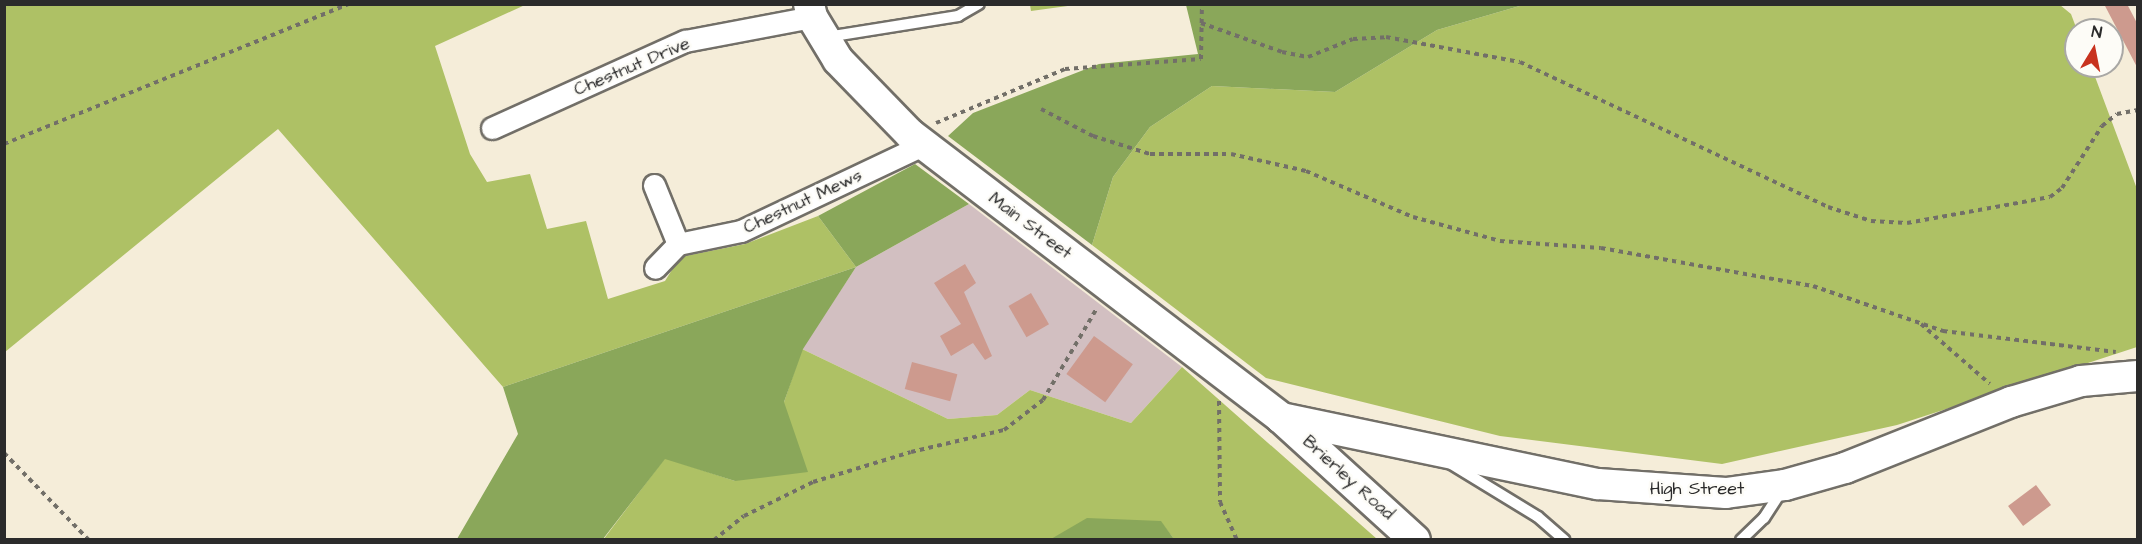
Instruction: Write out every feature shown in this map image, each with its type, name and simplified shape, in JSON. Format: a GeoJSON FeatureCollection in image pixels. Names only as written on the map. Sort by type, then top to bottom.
{"type":"FeatureCollection","features":[{"type":"Feature","properties":{"kind":"street","name":"Chestnut Drive"},"geometry":{"type":"LineString","coordinates":[[492,128],[685,41],[815,20]]}},
{"type":"Feature","properties":{"kind":"street","name":"Main Street"},"geometry":{"type":"LineString","coordinates":[[815,20],[855,79],[917,139],[1281,418]]}},
{"type":"Feature","properties":{"kind":"street","name":"Chestnut Mews"},"geometry":{"type":"LineString","coordinates":[[678,244],[741,231],[917,139]]}},
{"type":"Feature","properties":{"kind":"street"},"geometry":{"type":"LineString","coordinates":[[654,184],[678,244],[655,268]]}},
{"type":"Feature","properties":{"kind":"street","name":"High Street"},"geometry":{"type":"LineString","coordinates":[[1281,418],[1564,477],[1645,489],[1726,493],[1785,485],[1845,468],[2011,402],[2131,364]]}},
{"type":"Feature","properties":{"kind":"street","name":"Brierley Road"},"geometry":{"type":"LineString","coordinates":[[1281,418],[1415,540]]}},
{"type":"Feature","properties":{"kind":"lane"},"geometry":{"type":"LineString","coordinates":[[815,20],[958,16],[979,4]]}},
{"type":"Feature","properties":{"kind":"lane"},"geometry":{"type":"LineString","coordinates":[[1432,448],[1458,470],[1502,494],[1564,540]]}},
{"type":"Feature","properties":{"kind":"lane"},"geometry":{"type":"LineString","coordinates":[[1741,540],[1764,518],[1785,485]]}},
{"type":"Feature","properties":{"kind":"path"},"geometry":{"type":"LineString","coordinates":[[4,144],[348,4]]}},
{"type":"Feature","properties":{"kind":"path"},"geometry":{"type":"LineString","coordinates":[[917,139],[1065,69],[1201,58],[1202,4]]}},
{"type":"Feature","properties":{"kind":"path"},"geometry":{"type":"LineString","coordinates":[[1201,23],[1282,52],[1308,57],[1353,39],[1386,37],[1520,62],[1828,207],[1871,221],[1907,223],[2050,197],[2062,188],[2102,126],[2117,114],[2138,110]]}},
{"type":"Feature","properties":{"kind":"path"},"geometry":{"type":"LineString","coordinates":[[1041,109],[1093,136],[1150,154],[1231,154],[1306,171],[1413,217],[1500,241],[1601,248],[1813,286],[1943,331],[2131,364]]}},
{"type":"Feature","properties":{"kind":"path"},"geometry":{"type":"LineString","coordinates":[[714,540],[744,516],[813,482],[911,452],[1004,430],[1043,400],[1110,286]]}},
{"type":"Feature","properties":{"kind":"path"},"geometry":{"type":"LineString","coordinates":[[1918,322],[2011,402]]}},
{"type":"Feature","properties":{"kind":"path"},"geometry":{"type":"LineString","coordinates":[[1224,373],[1218,407],[1220,502],[1237,540]]}},
{"type":"Feature","properties":{"kind":"path"},"geometry":{"type":"LineString","coordinates":[[4,453],[89,540]]}},
{"type":"Feature","properties":{"kind":"shaded area"},"geometry":{"type":"Polygon","coordinates":[[[969,204],[1182,367],[1131,423],[1030,390],[997,415],[948,419],[802,349],[856,267],[969,204]]]}},
{"type":"Feature","properties":{"kind":"green space"},"geometry":{"type":"Polygon","coordinates":[[[1030,4],[1075,5],[1031,11],[1030,4]]]}},
{"type":"Feature","properties":{"kind":"green space"},"geometry":{"type":"Polygon","coordinates":[[[1186,4],[1523,5],[1437,30],[1335,92],[1212,86],[1150,127],[1113,177],[1092,245],[948,136],[973,113],[1099,64],[1198,54],[1186,4]]]}},
{"type":"Feature","properties":{"kind":"green space"},"geometry":{"type":"Polygon","coordinates":[[[5,5],[525,5],[435,46],[470,154],[487,182],[530,174],[547,229],[586,221],[608,299],[665,281],[680,257],[745,244],[818,216],[856,267],[503,387],[278,129],[5,352],[5,5]]]}},
{"type":"Feature","properties":{"kind":"green space"},"geometry":{"type":"Polygon","coordinates":[[[1523,5],[2060,5],[2072,18],[2064,18],[2064,78],[2095,78],[2137,189],[2137,347],[1897,425],[1722,464],[1500,436],[1266,378],[1092,245],[1113,177],[1150,127],[1212,86],[1335,92],[1437,30],[1523,5]]]}},
{"type":"Feature","properties":{"kind":"green space"},"geometry":{"type":"Polygon","coordinates":[[[915,164],[969,204],[856,267],[818,216],[915,164]]]}},
{"type":"Feature","properties":{"kind":"green space"},"geometry":{"type":"Polygon","coordinates":[[[856,267],[803,349],[784,402],[808,472],[735,481],[665,459],[603,539],[457,539],[518,434],[503,387],[856,267]]]}},
{"type":"Feature","properties":{"kind":"green space"},"geometry":{"type":"Polygon","coordinates":[[[802,349],[948,419],[997,415],[1030,390],[1131,423],[1182,367],[1377,539],[1174,539],[1160,521],[1051,540],[603,540],[665,458],[735,481],[784,402],[802,349]]]}},
{"type":"Feature","properties":{"kind":"green space"},"geometry":{"type":"Polygon","coordinates":[[[1087,518],[1161,521],[1174,539],[1051,539],[1087,518]]]}},
{"type":"Feature","properties":{"kind":"building"},"geometry":{"type":"Polygon","coordinates":[[[2104,4],[2127,4],[2138,25],[2138,69],[2124,42],[2124,18],[2111,18],[2104,4]]]}},
{"type":"Feature","properties":{"kind":"building"},"geometry":{"type":"Polygon","coordinates":[[[965,264],[976,283],[964,292],[992,356],[985,360],[973,343],[951,356],[940,336],[961,324],[934,283],[965,264]]]}},
{"type":"Feature","properties":{"kind":"building"},"geometry":{"type":"Polygon","coordinates":[[[1031,293],[1049,324],[1026,337],[1008,306],[1031,293]]]}},
{"type":"Feature","properties":{"kind":"building"},"geometry":{"type":"Polygon","coordinates":[[[1094,336],[1133,364],[1105,402],[1066,374],[1094,336]]]}},
{"type":"Feature","properties":{"kind":"building"},"geometry":{"type":"Polygon","coordinates":[[[912,362],[957,374],[950,401],[905,389],[912,362]]]}},
{"type":"Feature","properties":{"kind":"building"},"geometry":{"type":"Polygon","coordinates":[[[2036,485],[2051,505],[2023,526],[2008,506],[2036,485]]]}}]}
